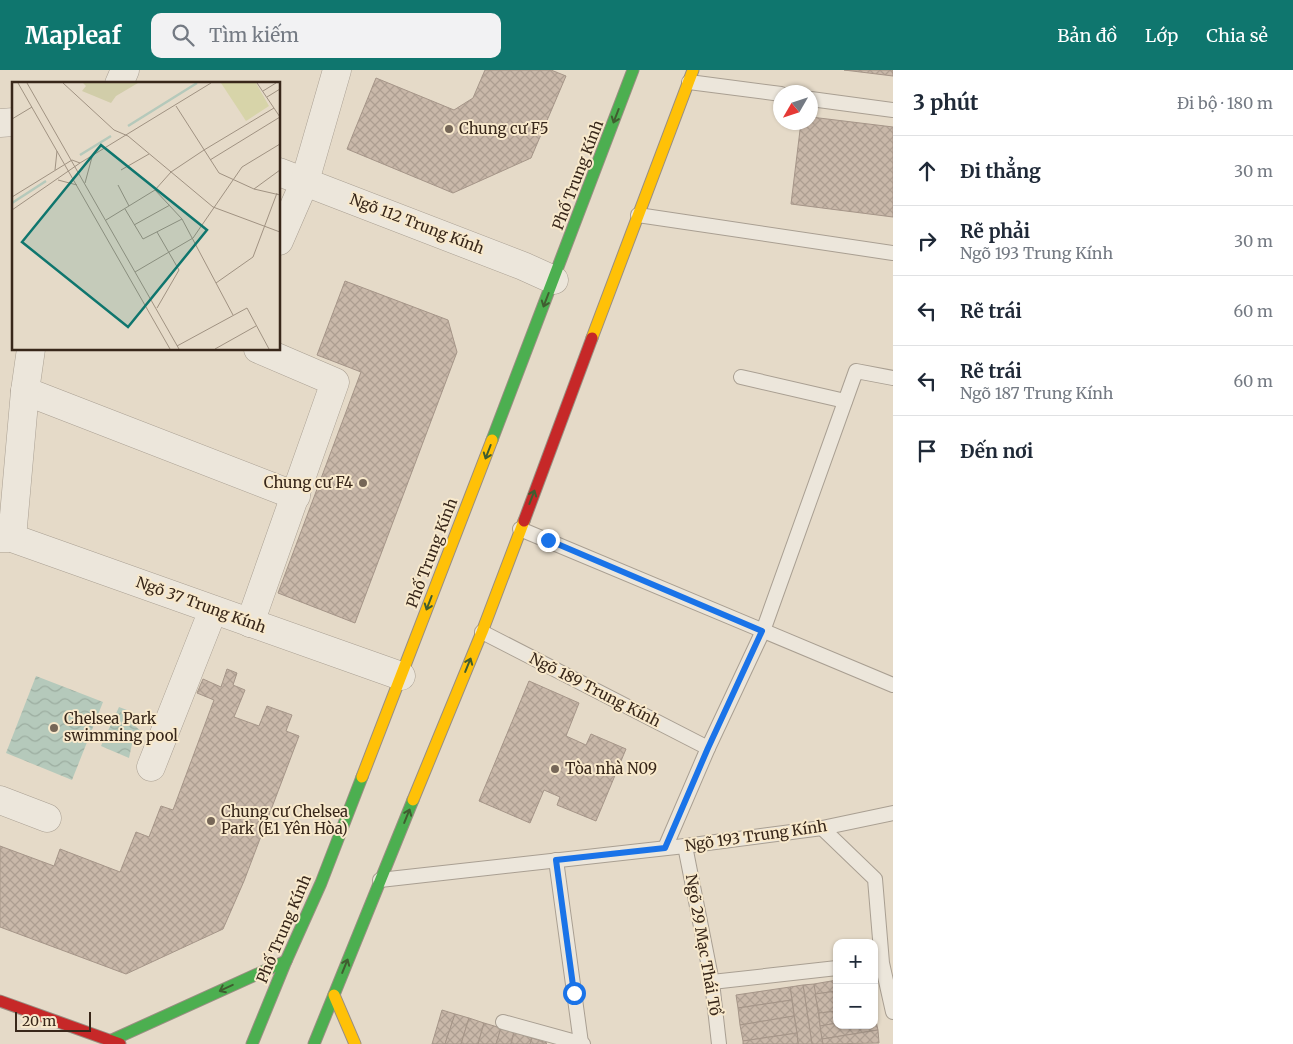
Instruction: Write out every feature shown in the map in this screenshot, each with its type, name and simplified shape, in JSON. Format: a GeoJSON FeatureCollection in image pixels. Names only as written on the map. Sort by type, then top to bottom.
{"type":"FeatureCollection","features":[{"type":"Feature","properties":{"kind":"main road","name":"Phố Trung Kính"},"geometry":{"type":"LineString","coordinates":[[252,1044],[321,883],[633,70]]}},
{"type":"Feature","properties":{"kind":"main road"},"geometry":{"type":"LineString","coordinates":[[314,1044],[482,632],[691,76]]}},
{"type":"Feature","properties":{"kind":"main road"},"geometry":{"type":"LineString","coordinates":[[0,1001],[116,1042],[286,961]]}},
{"type":"Feature","properties":{"kind":"main road"},"geometry":{"type":"LineString","coordinates":[[334,995],[354,1044]]}},
{"type":"Feature","properties":{"kind":"street"},"geometry":{"type":"LineString","coordinates":[[120,82],[125,70]]}},
{"type":"Feature","properties":{"kind":"street"},"geometry":{"type":"LineString","coordinates":[[280,239],[305,181],[337,70]]}},
{"type":"Feature","properties":{"kind":"street","name":"Ngõ 112 Trung Kính"},"geometry":{"type":"LineString","coordinates":[[280,172],[523,266],[554,280]]}},
{"type":"Feature","properties":{"kind":"street"},"geometry":{"type":"LineString","coordinates":[[6,538],[32,350]]}},
{"type":"Feature","properties":{"kind":"street"},"geometry":{"type":"LineString","coordinates":[[250,623],[335,382],[260,350]]}},
{"type":"Feature","properties":{"kind":"street"},"geometry":{"type":"LineString","coordinates":[[25,392],[296,496]]}},
{"type":"Feature","properties":{"kind":"street","name":"Ngõ 37 Trung Kính"},"geometry":{"type":"LineString","coordinates":[[6,538],[400,676]]}},
{"type":"Feature","properties":{"kind":"street"},"geometry":{"type":"LineString","coordinates":[[150,767],[213,610]]}},
{"type":"Feature","properties":{"kind":"street"},"geometry":{"type":"LineString","coordinates":[[0,800],[47,818]]}},
{"type":"Feature","properties":{"kind":"lane"},"geometry":{"type":"LineString","coordinates":[[691,76],[773,93]]}},
{"type":"Feature","properties":{"kind":"lane"},"geometry":{"type":"LineString","coordinates":[[818,99],[893,110]]}},
{"type":"Feature","properties":{"kind":"lane"},"geometry":{"type":"LineString","coordinates":[[638,215],[893,253]]}},
{"type":"Feature","properties":{"kind":"lane"},"geometry":{"type":"LineString","coordinates":[[665,848],[708,748],[762,631],[856,371],[893,378]]}},
{"type":"Feature","properties":{"kind":"lane"},"geometry":{"type":"LineString","coordinates":[[741,377],[845,401]]}},
{"type":"Feature","properties":{"kind":"lane"},"geometry":{"type":"LineString","coordinates":[[520,529],[893,685]]}},
{"type":"Feature","properties":{"kind":"lane","name":"Ngõ 189 Trung Kính"},"geometry":{"type":"LineString","coordinates":[[482,632],[708,748]]}},
{"type":"Feature","properties":{"kind":"lane","name":"Ngõ 193 Trung Kính"},"geometry":{"type":"LineString","coordinates":[[380,880],[685,846],[822,828],[893,813]]}},
{"type":"Feature","properties":{"kind":"lane"},"geometry":{"type":"LineString","coordinates":[[822,828],[875,879],[883,964],[893,1012]]}},
{"type":"Feature","properties":{"kind":"lane","name":"Ngõ 29 Mạc Thái Tổ"},"geometry":{"type":"LineString","coordinates":[[685,846],[712,982],[719,1044]]}},
{"type":"Feature","properties":{"kind":"lane"},"geometry":{"type":"LineString","coordinates":[[503,1022],[582,1044],[556,860]]}},
{"type":"Feature","properties":{"kind":"lane"},"geometry":{"type":"LineString","coordinates":[[712,982],[833,968]]}},
{"type":"Feature","properties":{"kind":"water","name":"Chelsea Park swimming pool"},"geometry":{"type":"Polygon","coordinates":[[[36,676],[103,702],[72,780],[6,753],[36,676]]]}},
{"type":"Feature","properties":{"kind":"water"},"geometry":{"type":"Polygon","coordinates":[[[119,707],[135,713],[135,726],[142,732],[132,744],[129,758],[101,746],[119,707]]]}},
{"type":"Feature","properties":{"kind":"building","name":"Chung cư F5"},"geometry":{"type":"Polygon","coordinates":[[[485,70],[551,70],[566,76],[531,158],[453,193],[347,149],[376,78],[454,110],[473,98],[485,70]]]}},
{"type":"Feature","properties":{"kind":"building"},"geometry":{"type":"Polygon","coordinates":[[[844,70],[893,70],[893,76],[844,70]]]}},
{"type":"Feature","properties":{"kind":"building"},"geometry":{"type":"Polygon","coordinates":[[[818,118],[893,127],[893,217],[791,204],[800,130],[818,130],[818,118]]]}},
{"type":"Feature","properties":{"kind":"building","name":"Chung cư F4"},"geometry":{"type":"Polygon","coordinates":[[[345,281],[448,320],[457,352],[355,623],[278,593],[361,372],[317,355],[345,281]]]}},
{"type":"Feature","properties":{"kind":"building","name":"Chung cư Chelsea Park (E1 Yên Hòa)"},"geometry":{"type":"Polygon","coordinates":[[[227,669],[237,673],[233,685],[245,690],[234,717],[259,726],[267,706],[292,715],[286,731],[299,736],[244,881],[223,929],[126,974],[0,927],[0,846],[54,866],[60,849],[120,872],[136,832],[149,837],[161,806],[173,810],[214,700],[197,693],[203,679],[221,687],[227,669]]]}},
{"type":"Feature","properties":{"kind":"building","name":"Tòa nhà N09"},"geometry":{"type":"Polygon","coordinates":[[[529,681],[579,703],[566,736],[586,745],[591,734],[626,749],[596,821],[557,805],[560,797],[544,790],[530,823],[479,801],[529,681]]]}},
{"type":"Feature","properties":{"kind":"building"},"geometry":{"type":"Polygon","coordinates":[[[833,981],[833,992],[815,994],[814,984],[833,981]]]}},
{"type":"Feature","properties":{"kind":"building"},"geometry":{"type":"Polygon","coordinates":[[[814,984],[823,1044],[812,1044],[803,985],[814,984]]]}},
{"type":"Feature","properties":{"kind":"building"},"geometry":{"type":"Polygon","coordinates":[[[803,985],[812,1044],[798,1044],[790,987],[803,985]]]}},
{"type":"Feature","properties":{"kind":"building"},"geometry":{"type":"Polygon","coordinates":[[[790,987],[792,1000],[738,1008],[736,995],[790,987]]]}},
{"type":"Feature","properties":{"kind":"building"},"geometry":{"type":"Polygon","coordinates":[[[833,992],[833,1011],[819,1013],[815,994],[833,992]]]}},
{"type":"Feature","properties":{"kind":"building"},"geometry":{"type":"Polygon","coordinates":[[[792,1000],[794,1016],[740,1025],[738,1008],[792,1000]]]}},
{"type":"Feature","properties":{"kind":"building"},"geometry":{"type":"Polygon","coordinates":[[[442,1010],[455,1014],[445,1044],[432,1044],[442,1010]]]}},
{"type":"Feature","properties":{"kind":"building"},"geometry":{"type":"Polygon","coordinates":[[[833,1011],[833,1024],[820,1026],[819,1013],[833,1011]]]}},
{"type":"Feature","properties":{"kind":"building"},"geometry":{"type":"Polygon","coordinates":[[[455,1014],[469,1018],[461,1044],[445,1044],[455,1014]]]}},
{"type":"Feature","properties":{"kind":"building"},"geometry":{"type":"Polygon","coordinates":[[[794,1016],[797,1033],[743,1041],[740,1025],[794,1016]]]}},
{"type":"Feature","properties":{"kind":"building"},"geometry":{"type":"Polygon","coordinates":[[[469,1018],[484,1023],[478,1044],[461,1044],[469,1018]]]}},
{"type":"Feature","properties":{"kind":"building"},"geometry":{"type":"Polygon","coordinates":[[[484,1023],[501,1028],[496,1044],[478,1044],[484,1023]]]}},
{"type":"Feature","properties":{"kind":"building"},"geometry":{"type":"Polygon","coordinates":[[[833,1024],[833,1029],[878,1030],[822,1039],[820,1026],[833,1024]]]}},
{"type":"Feature","properties":{"kind":"building"},"geometry":{"type":"Polygon","coordinates":[[[501,1028],[514,1032],[511,1044],[496,1044],[501,1028]]]}},
{"type":"Feature","properties":{"kind":"building"},"geometry":{"type":"Polygon","coordinates":[[[878,1030],[879,1043],[823,1044],[822,1039],[878,1030]]]}},
{"type":"Feature","properties":{"kind":"building"},"geometry":{"type":"Polygon","coordinates":[[[514,1032],[532,1038],[530,1044],[511,1044],[514,1032]]]}},
{"type":"Feature","properties":{"kind":"building"},"geometry":{"type":"Polygon","coordinates":[[[797,1033],[798,1044],[743,1044],[743,1041],[797,1033]]]}},
{"type":"Feature","properties":{"kind":"building"},"geometry":{"type":"Polygon","coordinates":[[[532,1038],[547,1043],[530,1044],[532,1038]]]}},
{"type":"Feature","properties":{"kind":"traffic: fast"},"geometry":{"type":"LineString","coordinates":[[492,440],[633,70]]}},
{"type":"Feature","properties":{"kind":"traffic: fast"},"geometry":{"type":"LineString","coordinates":[[252,1044],[321,883],[362,777]]}},
{"type":"Feature","properties":{"kind":"traffic: fast"},"geometry":{"type":"LineString","coordinates":[[314,1044],[413,800]]}},
{"type":"Feature","properties":{"kind":"traffic: fast"},"geometry":{"type":"LineString","coordinates":[[112,1040],[286,961]]}},
{"type":"Feature","properties":{"kind":"traffic: slow"},"geometry":{"type":"LineString","coordinates":[[592,338],[693,70]]}},
{"type":"Feature","properties":{"kind":"traffic: slow"},"geometry":{"type":"LineString","coordinates":[[362,777],[492,440]]}},
{"type":"Feature","properties":{"kind":"traffic: slow"},"geometry":{"type":"LineString","coordinates":[[413,800],[482,632],[524,521]]}},
{"type":"Feature","properties":{"kind":"traffic: slow"},"geometry":{"type":"LineString","coordinates":[[334,995],[355,1044]]}},
{"type":"Feature","properties":{"kind":"traffic: jam"},"geometry":{"type":"LineString","coordinates":[[524,521],[592,338]]}},
{"type":"Feature","properties":{"kind":"traffic: jam"},"geometry":{"type":"LineString","coordinates":[[0,1001],[120,1044]]}},
{"type":"Feature","properties":{"kind":"place","name":"Chung cư F5"},"geometry":{"type":"Point","coordinates":[449,129]}},
{"type":"Feature","properties":{"kind":"place","name":"Chung cư F4"},"geometry":{"type":"Point","coordinates":[363,483]}},
{"type":"Feature","properties":{"kind":"place","name":"Chelsea Park swimming pool"},"geometry":{"type":"Point","coordinates":[54,728]}},
{"type":"Feature","properties":{"kind":"place","name":"Tòa nhà N09"},"geometry":{"type":"Point","coordinates":[555,769]}},
{"type":"Feature","properties":{"kind":"place","name":"Chung cư Chelsea Park (E1 Yên Hòa)"},"geometry":{"type":"Point","coordinates":[211,821]}},
{"type":"Feature","properties":{"kind":"route"},"geometry":{"type":"LineString","coordinates":[[548,540],[762,631],[708,748],[665,848],[556,860],[574,993]]}}]}
